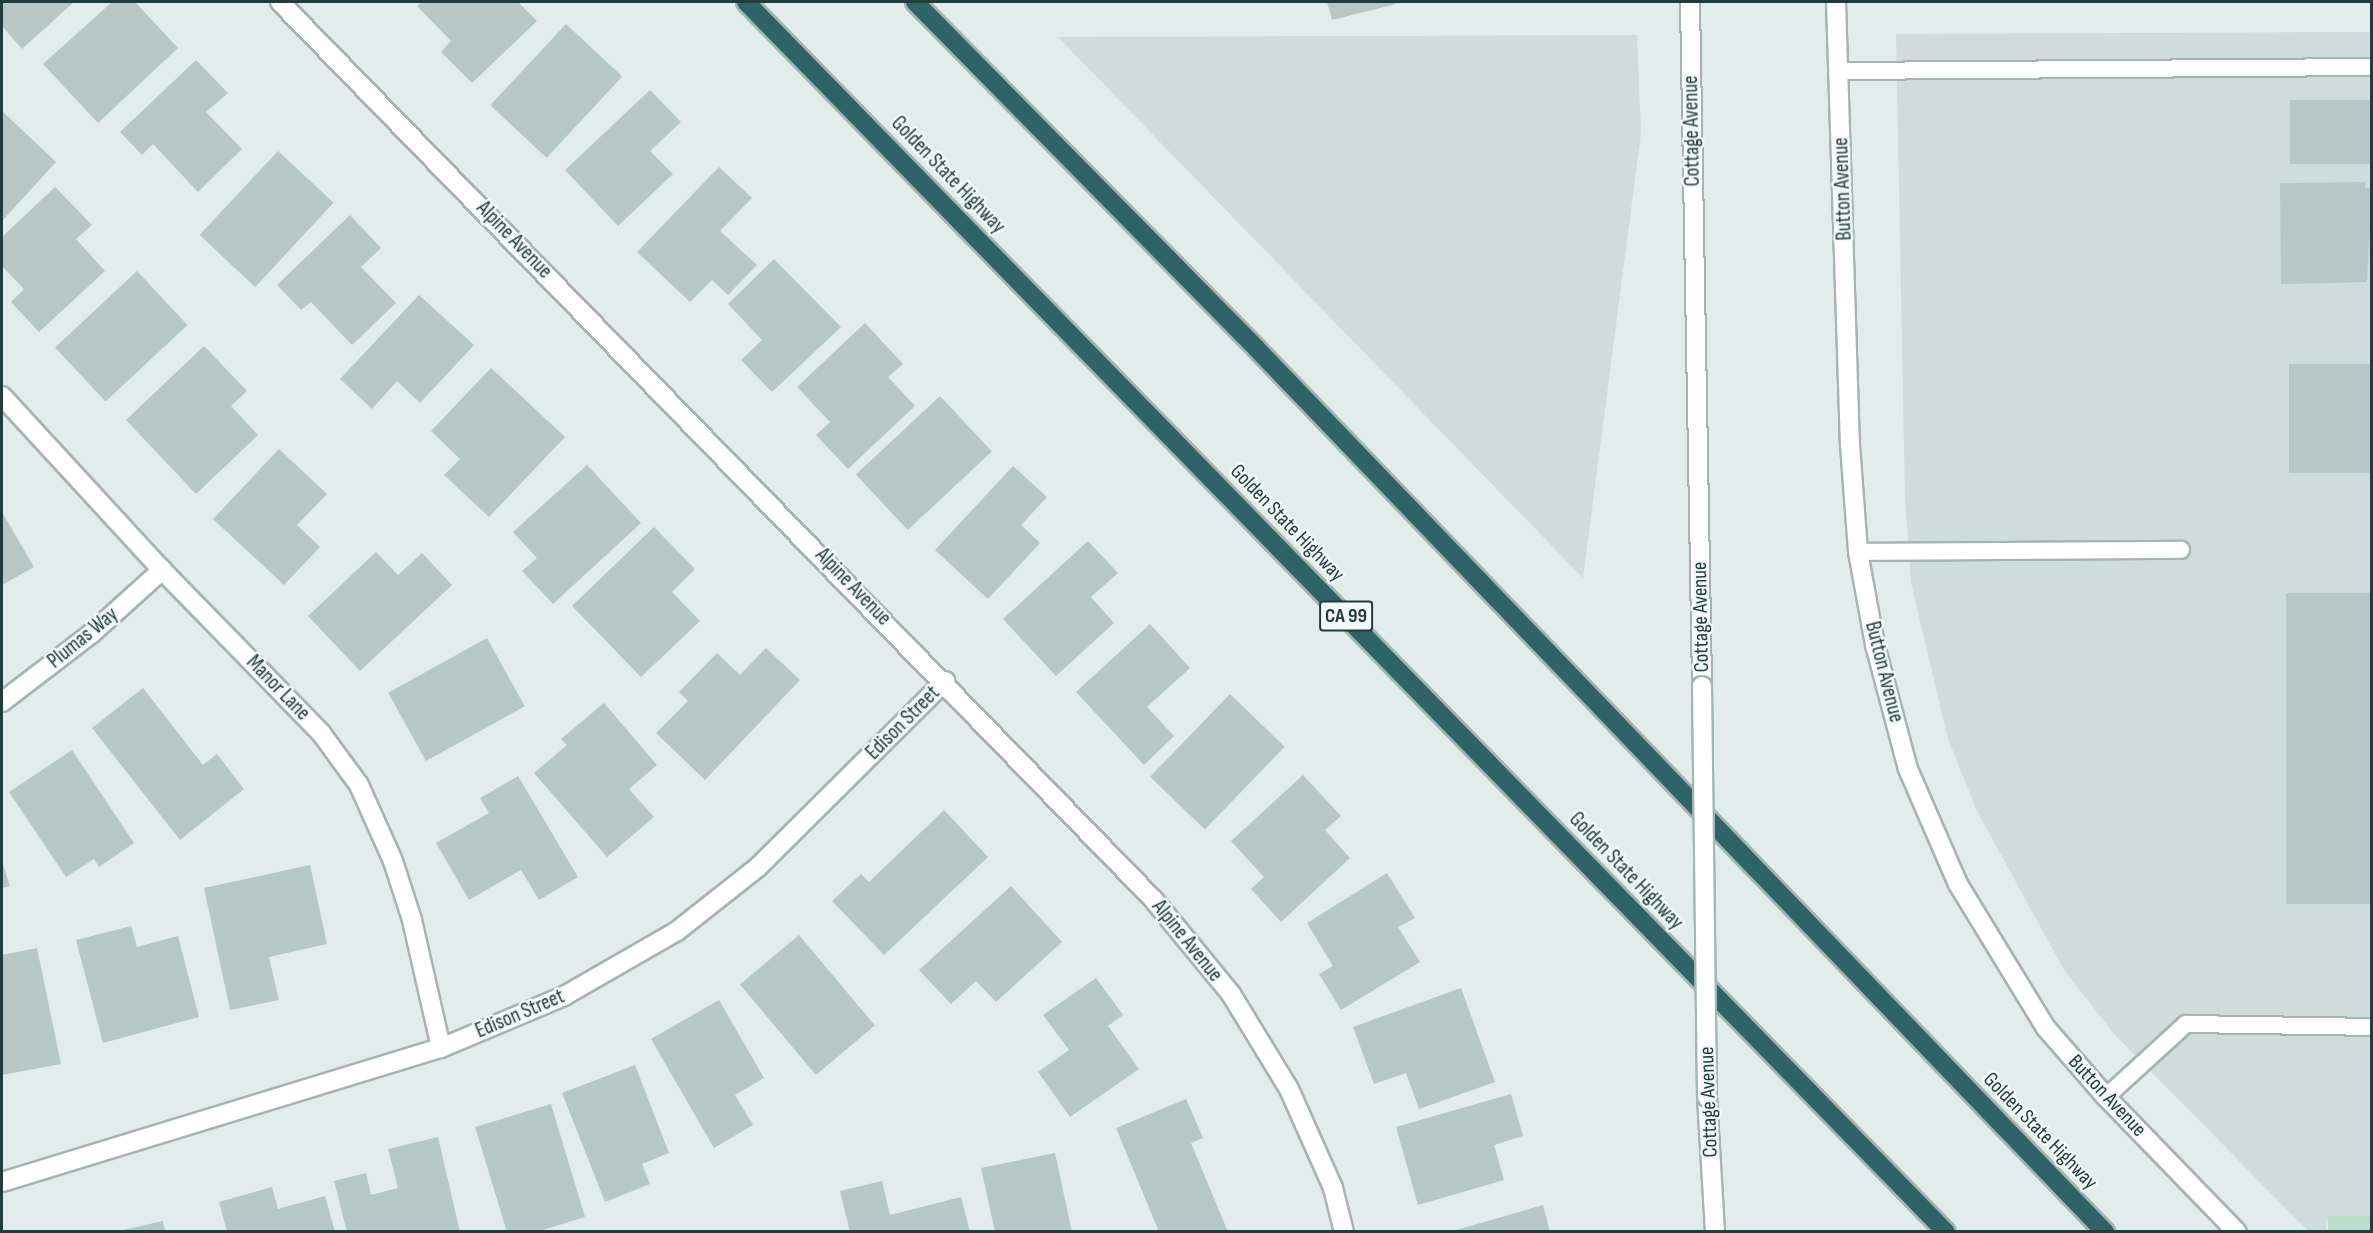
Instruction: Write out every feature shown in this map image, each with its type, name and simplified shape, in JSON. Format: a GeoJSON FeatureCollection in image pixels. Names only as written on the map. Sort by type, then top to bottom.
{"type":"FeatureCollection","features":[{"type":"Feature","properties":{"kind":"highway","name":"Golden State Highway"},"geometry":{"type":"LineString","coordinates":[[746,2],[1946,1232]]}},
{"type":"Feature","properties":{"kind":"highway","name":"Golden State Highway"},"geometry":{"type":"LineString","coordinates":[[915,2],[1256,348],[2105,1232]]}},
{"type":"Feature","properties":{"kind":"street","name":"Alpine Avenue"},"geometry":{"type":"LineString","coordinates":[[280,2],[945,681],[1153,899],[1231,994],[1289,1089],[1333,1188],[1344,1232]]}},
{"type":"Feature","properties":{"kind":"street","name":"Cottage Avenue"},"geometry":{"type":"LineString","coordinates":[[1690,2],[1707,1097],[1715,1232]]}},
{"type":"Feature","properties":{"kind":"street","name":"Button Avenue"},"geometry":{"type":"LineString","coordinates":[[1836,2],[1850,445],[1858,552],[1875,645],[1908,769],[1958,884],[2046,1028],[2106,1097],[2237,1232]]}},
{"type":"Feature","properties":{"kind":"street","name":"Manor Lane"},"geometry":{"type":"LineString","coordinates":[[2,396],[162,570],[321,733],[359,785],[393,861],[412,920],[441,1048]]}},
{"type":"Feature","properties":{"kind":"street","name":"Plumas Way"},"geometry":{"type":"LineString","coordinates":[[2,702],[91,634],[162,570]]}},
{"type":"Feature","properties":{"kind":"street","name":"Edison Street"},"geometry":{"type":"LineString","coordinates":[[2,1182],[441,1048],[564,996],[677,931],[758,867],[945,681]]}},
{"type":"Feature","properties":{"kind":"lane"},"geometry":{"type":"LineString","coordinates":[[1839,71],[2372,68]]}},
{"type":"Feature","properties":{"kind":"lane"},"geometry":{"type":"LineString","coordinates":[[1858,552],[2181,550]]}},
{"type":"Feature","properties":{"kind":"lane"},"geometry":{"type":"LineString","coordinates":[[2106,1097],[2186,1024],[2372,1027]]}},
{"type":"Feature","properties":{"kind":"shaded area"},"geometry":{"type":"Polygon","coordinates":[[[2371,32],[2371,1216],[2329,1216],[2325,1231],[2308,1231],[2115,1035],[2064,970],[1977,811],[1948,739],[1911,583],[1905,497],[1896,34],[2371,32]]]}},
{"type":"Feature","properties":{"kind":"shaded area"},"geometry":{"type":"Polygon","coordinates":[[[1637,35],[1641,133],[1583,578],[1058,37],[1637,35]]]}},
{"type":"Feature","properties":{"kind":"green space"},"geometry":{"type":"Polygon","coordinates":[[[2328,1216],[2371,1216],[2371,1231],[2328,1231],[2328,1216]]]}},
{"type":"Feature","properties":{"kind":"building"},"geometry":{"type":"Polygon","coordinates":[[[2,2],[74,2],[22,49],[2,26],[2,2]]]}},
{"type":"Feature","properties":{"kind":"building"},"geometry":{"type":"Polygon","coordinates":[[[112,2],[135,2],[178,48],[98,123],[43,64],[112,2]]]}},
{"type":"Feature","properties":{"kind":"building"},"geometry":{"type":"Polygon","coordinates":[[[422,2],[518,2],[537,21],[472,83],[441,52],[451,41],[417,6],[422,2]]]}},
{"type":"Feature","properties":{"kind":"building"},"geometry":{"type":"Polygon","coordinates":[[[1327,2],[1396,2],[1396,4],[1332,20],[1327,2]]]}},
{"type":"Feature","properties":{"kind":"building"},"geometry":{"type":"Polygon","coordinates":[[[566,24],[622,77],[547,158],[490,105],[566,24]]]}},
{"type":"Feature","properties":{"kind":"building"},"geometry":{"type":"Polygon","coordinates":[[[196,60],[228,93],[206,112],[242,149],[198,192],[153,144],[142,155],[120,132],[196,60]]]}},
{"type":"Feature","properties":{"kind":"building"},"geometry":{"type":"Polygon","coordinates":[[[650,90],[681,122],[650,151],[673,174],[618,226],[565,170],[650,90]]]}},
{"type":"Feature","properties":{"kind":"building"},"geometry":{"type":"Polygon","coordinates":[[[2290,100],[2372,100],[2372,164],[2290,164],[2290,100]]]}},
{"type":"Feature","properties":{"kind":"building"},"geometry":{"type":"Polygon","coordinates":[[[2,111],[56,162],[2,221],[2,111]]]}},
{"type":"Feature","properties":{"kind":"building"},"geometry":{"type":"Polygon","coordinates":[[[278,151],[334,203],[255,287],[200,235],[278,151]]]}},
{"type":"Feature","properties":{"kind":"building"},"geometry":{"type":"Polygon","coordinates":[[[719,167],[752,198],[720,231],[757,265],[728,295],[712,280],[690,302],[637,252],[719,167]]]}},
{"type":"Feature","properties":{"kind":"building"},"geometry":{"type":"Polygon","coordinates":[[[2365,182],[2365,188],[2372,188],[2367,282],[2281,284],[2280,183],[2365,182]]]}},
{"type":"Feature","properties":{"kind":"building"},"geometry":{"type":"Polygon","coordinates":[[[55,187],[92,225],[76,239],[105,271],[39,332],[11,302],[24,289],[2,266],[2,237],[55,187]]]}},
{"type":"Feature","properties":{"kind":"building"},"geometry":{"type":"Polygon","coordinates":[[[350,215],[381,248],[361,267],[396,303],[352,345],[311,302],[301,310],[277,285],[350,215]]]}},
{"type":"Feature","properties":{"kind":"building"},"geometry":{"type":"Polygon","coordinates":[[[774,259],[841,327],[772,392],[741,360],[762,340],[728,304],[774,259]]]}},
{"type":"Feature","properties":{"kind":"building"},"geometry":{"type":"Polygon","coordinates":[[[137,271],[187,325],[106,402],[55,347],[137,271]]]}},
{"type":"Feature","properties":{"kind":"building"},"geometry":{"type":"Polygon","coordinates":[[[419,295],[474,345],[420,403],[397,381],[372,409],[340,379],[419,295]]]}},
{"type":"Feature","properties":{"kind":"building"},"geometry":{"type":"Polygon","coordinates":[[[865,323],[903,364],[888,377],[915,406],[848,469],[816,435],[830,422],[797,387],[865,323]]]}},
{"type":"Feature","properties":{"kind":"building"},"geometry":{"type":"Polygon","coordinates":[[[204,346],[247,391],[231,406],[258,435],[196,494],[126,420],[204,346]]]}},
{"type":"Feature","properties":{"kind":"building"},"geometry":{"type":"Polygon","coordinates":[[[2289,364],[2372,364],[2372,473],[2289,473],[2289,364]]]}},
{"type":"Feature","properties":{"kind":"building"},"geometry":{"type":"Polygon","coordinates":[[[491,368],[565,437],[489,517],[444,475],[460,459],[431,431],[491,368]]]}},
{"type":"Feature","properties":{"kind":"building"},"geometry":{"type":"Polygon","coordinates":[[[940,396],[992,452],[908,530],[856,474],[940,396]]]}},
{"type":"Feature","properties":{"kind":"building"},"geometry":{"type":"Polygon","coordinates":[[[279,449],[327,494],[297,525],[320,547],[284,585],[213,519],[279,449]]]}},
{"type":"Feature","properties":{"kind":"building"},"geometry":{"type":"Polygon","coordinates":[[[587,465],[641,523],[553,604],[522,571],[537,558],[513,532],[587,465]]]}},
{"type":"Feature","properties":{"kind":"building"},"geometry":{"type":"Polygon","coordinates":[[[1013,466],[1047,497],[1021,525],[1040,543],[988,599],[935,550],[1013,466]]]}},
{"type":"Feature","properties":{"kind":"building"},"geometry":{"type":"Polygon","coordinates":[[[2,512],[34,567],[2,585],[2,512]]]}},
{"type":"Feature","properties":{"kind":"building"},"geometry":{"type":"Polygon","coordinates":[[[654,527],[695,569],[672,592],[700,621],[641,677],[572,606],[654,527]]]}},
{"type":"Feature","properties":{"kind":"building"},"geometry":{"type":"Polygon","coordinates":[[[1088,541],[1118,573],[1091,597],[1114,623],[1056,676],[1003,619],[1088,541]]]}},
{"type":"Feature","properties":{"kind":"building"},"geometry":{"type":"Polygon","coordinates":[[[376,552],[398,575],[422,553],[452,585],[360,671],[308,616],[376,552]]]}},
{"type":"Feature","properties":{"kind":"building"},"geometry":{"type":"Polygon","coordinates":[[[2286,593],[2372,593],[2372,904],[2286,904],[2286,593]]]}},
{"type":"Feature","properties":{"kind":"building"},"geometry":{"type":"Polygon","coordinates":[[[1150,624],[1190,668],[1147,707],[1174,736],[1144,765],[1076,692],[1150,624]]]}},
{"type":"Feature","properties":{"kind":"building"},"geometry":{"type":"Polygon","coordinates":[[[487,638],[525,706],[426,761],[388,693],[487,638]]]}},
{"type":"Feature","properties":{"kind":"building"},"geometry":{"type":"Polygon","coordinates":[[[766,648],[800,680],[705,780],[656,733],[688,701],[679,692],[717,653],[740,675],[766,648]]]}},
{"type":"Feature","properties":{"kind":"building"},"geometry":{"type":"Polygon","coordinates":[[[143,688],[203,765],[217,754],[244,789],[180,840],[92,728],[143,688]]]}},
{"type":"Feature","properties":{"kind":"building"},"geometry":{"type":"Polygon","coordinates":[[[1230,694],[1285,747],[1205,830],[1150,777],[1230,694]]]}},
{"type":"Feature","properties":{"kind":"building"},"geometry":{"type":"Polygon","coordinates":[[[604,703],[657,765],[629,789],[654,817],[607,857],[534,773],[567,745],[561,739],[604,703]]]}},
{"type":"Feature","properties":{"kind":"building"},"geometry":{"type":"Polygon","coordinates":[[[72,750],[134,843],[99,867],[94,859],[66,877],[9,792],[72,750]]]}},
{"type":"Feature","properties":{"kind":"building"},"geometry":{"type":"Polygon","coordinates":[[[1303,775],[1341,816],[1325,830],[1350,858],[1281,922],[1251,889],[1264,877],[1231,841],[1303,775]]]}},
{"type":"Feature","properties":{"kind":"building"},"geometry":{"type":"Polygon","coordinates":[[[518,776],[578,877],[539,900],[521,870],[469,900],[436,843],[489,813],[480,798],[518,776]]]}},
{"type":"Feature","properties":{"kind":"building"},"geometry":{"type":"Polygon","coordinates":[[[944,810],[988,857],[884,955],[832,901],[861,874],[869,882],[944,810]]]}},
{"type":"Feature","properties":{"kind":"building"},"geometry":{"type":"Polygon","coordinates":[[[2,861],[10,886],[2,888],[2,861]]]}},
{"type":"Feature","properties":{"kind":"building"},"geometry":{"type":"Polygon","coordinates":[[[310,865],[327,944],[269,957],[279,1000],[230,1010],[204,888],[310,865]]]}},
{"type":"Feature","properties":{"kind":"building"},"geometry":{"type":"Polygon","coordinates":[[[1387,873],[1415,918],[1398,927],[1420,962],[1341,1010],[1319,974],[1333,966],[1307,923],[1387,873]]]}},
{"type":"Feature","properties":{"kind":"building"},"geometry":{"type":"Polygon","coordinates":[[[1011,886],[1062,942],[996,1002],[976,981],[951,1004],[919,970],[1011,886]]]}},
{"type":"Feature","properties":{"kind":"building"},"geometry":{"type":"Polygon","coordinates":[[[131,926],[137,947],[178,936],[199,1017],[103,1043],[76,940],[131,926]]]}},
{"type":"Feature","properties":{"kind":"building"},"geometry":{"type":"Polygon","coordinates":[[[799,935],[875,1025],[816,1075],[740,984],[799,935]]]}},
{"type":"Feature","properties":{"kind":"building"},"geometry":{"type":"Polygon","coordinates":[[[37,948],[61,1064],[2,1075],[2,955],[37,948]]]}},
{"type":"Feature","properties":{"kind":"building"},"geometry":{"type":"Polygon","coordinates":[[[1096,978],[1123,1015],[1108,1026],[1139,1069],[1070,1117],[1038,1072],[1069,1050],[1043,1015],[1096,978]]]}},
{"type":"Feature","properties":{"kind":"building"},"geometry":{"type":"Polygon","coordinates":[[[1461,988],[1495,1082],[1419,1109],[1406,1073],[1374,1084],[1353,1027],[1461,988]]]}},
{"type":"Feature","properties":{"kind":"building"},"geometry":{"type":"Polygon","coordinates":[[[719,1000],[764,1078],[735,1095],[753,1125],[714,1148],[651,1039],[719,1000]]]}},
{"type":"Feature","properties":{"kind":"building"},"geometry":{"type":"Polygon","coordinates":[[[635,1065],[669,1153],[642,1164],[650,1184],[605,1202],[562,1093],[635,1065]]]}},
{"type":"Feature","properties":{"kind":"building"},"geometry":{"type":"Polygon","coordinates":[[[1511,1094],[1523,1136],[1494,1145],[1504,1180],[1418,1205],[1396,1127],[1511,1094]]]}},
{"type":"Feature","properties":{"kind":"building"},"geometry":{"type":"Polygon","coordinates":[[[1186,1099],[1203,1138],[1191,1143],[1228,1232],[1159,1232],[1116,1128],[1186,1099]]]}},
{"type":"Feature","properties":{"kind":"building"},"geometry":{"type":"Polygon","coordinates":[[[551,1104],[585,1217],[536,1232],[507,1232],[475,1127],[551,1104]]]}},
{"type":"Feature","properties":{"kind":"building"},"geometry":{"type":"Polygon","coordinates":[[[438,1137],[460,1232],[347,1232],[334,1181],[366,1173],[371,1195],[398,1188],[388,1149],[438,1137]]]}},
{"type":"Feature","properties":{"kind":"building"},"geometry":{"type":"Polygon","coordinates":[[[1055,1153],[1072,1232],[995,1232],[981,1168],[1055,1153]]]}},
{"type":"Feature","properties":{"kind":"building"},"geometry":{"type":"Polygon","coordinates":[[[882,1181],[890,1215],[961,1197],[970,1232],[850,1232],[840,1191],[882,1181]]]}},
{"type":"Feature","properties":{"kind":"building"},"geometry":{"type":"Polygon","coordinates":[[[272,1187],[278,1209],[325,1196],[335,1232],[227,1232],[219,1202],[272,1187]]]}},
{"type":"Feature","properties":{"kind":"building"},"geometry":{"type":"Polygon","coordinates":[[[1543,1205],[1550,1232],[1453,1232],[1453,1231],[1543,1205]]]}},
{"type":"Feature","properties":{"kind":"building"},"geometry":{"type":"Polygon","coordinates":[[[163,1221],[165,1232],[119,1232],[119,1231],[163,1221]]]}}]}
